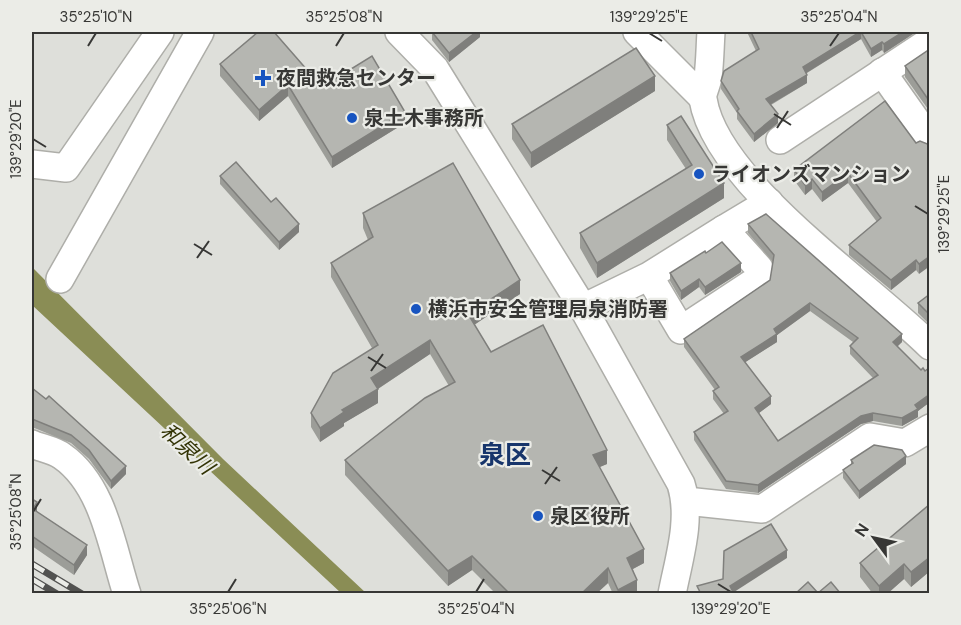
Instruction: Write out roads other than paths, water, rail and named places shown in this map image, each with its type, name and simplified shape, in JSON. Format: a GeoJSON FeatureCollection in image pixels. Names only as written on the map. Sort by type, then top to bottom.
{"type":"FeatureCollection","features":[{"type":"Feature","properties":{"kind":"street"},"geometry":{"type":"LineString","coordinates":[[32,164],[66,168],[160,32]]}},
{"type":"Feature","properties":{"kind":"street"},"geometry":{"type":"LineString","coordinates":[[60,279],[200,32]]}},
{"type":"Feature","properties":{"kind":"street"},"geometry":{"type":"LineString","coordinates":[[399,32],[435,69],[583,308],[681,484],[686,501],[672,594]]}},
{"type":"Feature","properties":{"kind":"street"},"geometry":{"type":"LineString","coordinates":[[637,32],[702,97],[714,134],[739,169],[769,202],[930,346]]}},
{"type":"Feature","properties":{"kind":"street"},"geometry":{"type":"LineString","coordinates":[[702,97],[708,79],[711,32]]}},
{"type":"Feature","properties":{"kind":"street"},"geometry":{"type":"LineString","coordinates":[[780,140],[882,72],[919,40]]}},
{"type":"Feature","properties":{"kind":"street"},"geometry":{"type":"LineString","coordinates":[[882,72],[928,138]]}},
{"type":"Feature","properties":{"kind":"street"},"geometry":{"type":"LineString","coordinates":[[583,308],[649,276],[769,202]]}},
{"type":"Feature","properties":{"kind":"street"},"geometry":{"type":"LineString","coordinates":[[649,276],[681,330],[757,280],[759,268],[724,229]]}},
{"type":"Feature","properties":{"kind":"street"},"geometry":{"type":"LineString","coordinates":[[686,501],[762,509],[870,437],[905,443],[930,428]]}},
{"type":"Feature","properties":{"kind":"street"},"geometry":{"type":"LineString","coordinates":[[32,444],[61,455],[85,476],[99,506],[127,594]]}},
{"type":"Feature","properties":{"kind":"water","name":"和泉川"},"geometry":{"type":"Polygon","coordinates":[[[32,267],[223,459],[366,593],[341,593],[32,305],[32,267]]]}},
{"type":"Feature","properties":{"kind":"railway"},"geometry":{"type":"LineString","coordinates":[[32,564],[82,594]]}},
{"type":"Feature","properties":{"kind":"railway"},"geometry":{"type":"LineString","coordinates":[[32,579],[57,594]]}},
{"type":"Feature","properties":{"kind":"place","name":"夜間救急センター"},"geometry":{"type":"Point","coordinates":[263,78]}},
{"type":"Feature","properties":{"kind":"place","name":"泉土木事務所"},"geometry":{"type":"Point","coordinates":[352,118]}},
{"type":"Feature","properties":{"kind":"place","name":"ライオンズマンション"},"geometry":{"type":"Point","coordinates":[699,174]}},
{"type":"Feature","properties":{"kind":"place","name":"横浜市安全管理局泉消防署"},"geometry":{"type":"Point","coordinates":[416,309]}},
{"type":"Feature","properties":{"kind":"place","name":"泉区役所"},"geometry":{"type":"Point","coordinates":[538,516]}},
{"type":"Feature","properties":{"kind":"district","name":"泉区"},"geometry":{"type":"Point","coordinates":[505,455]}}]}
